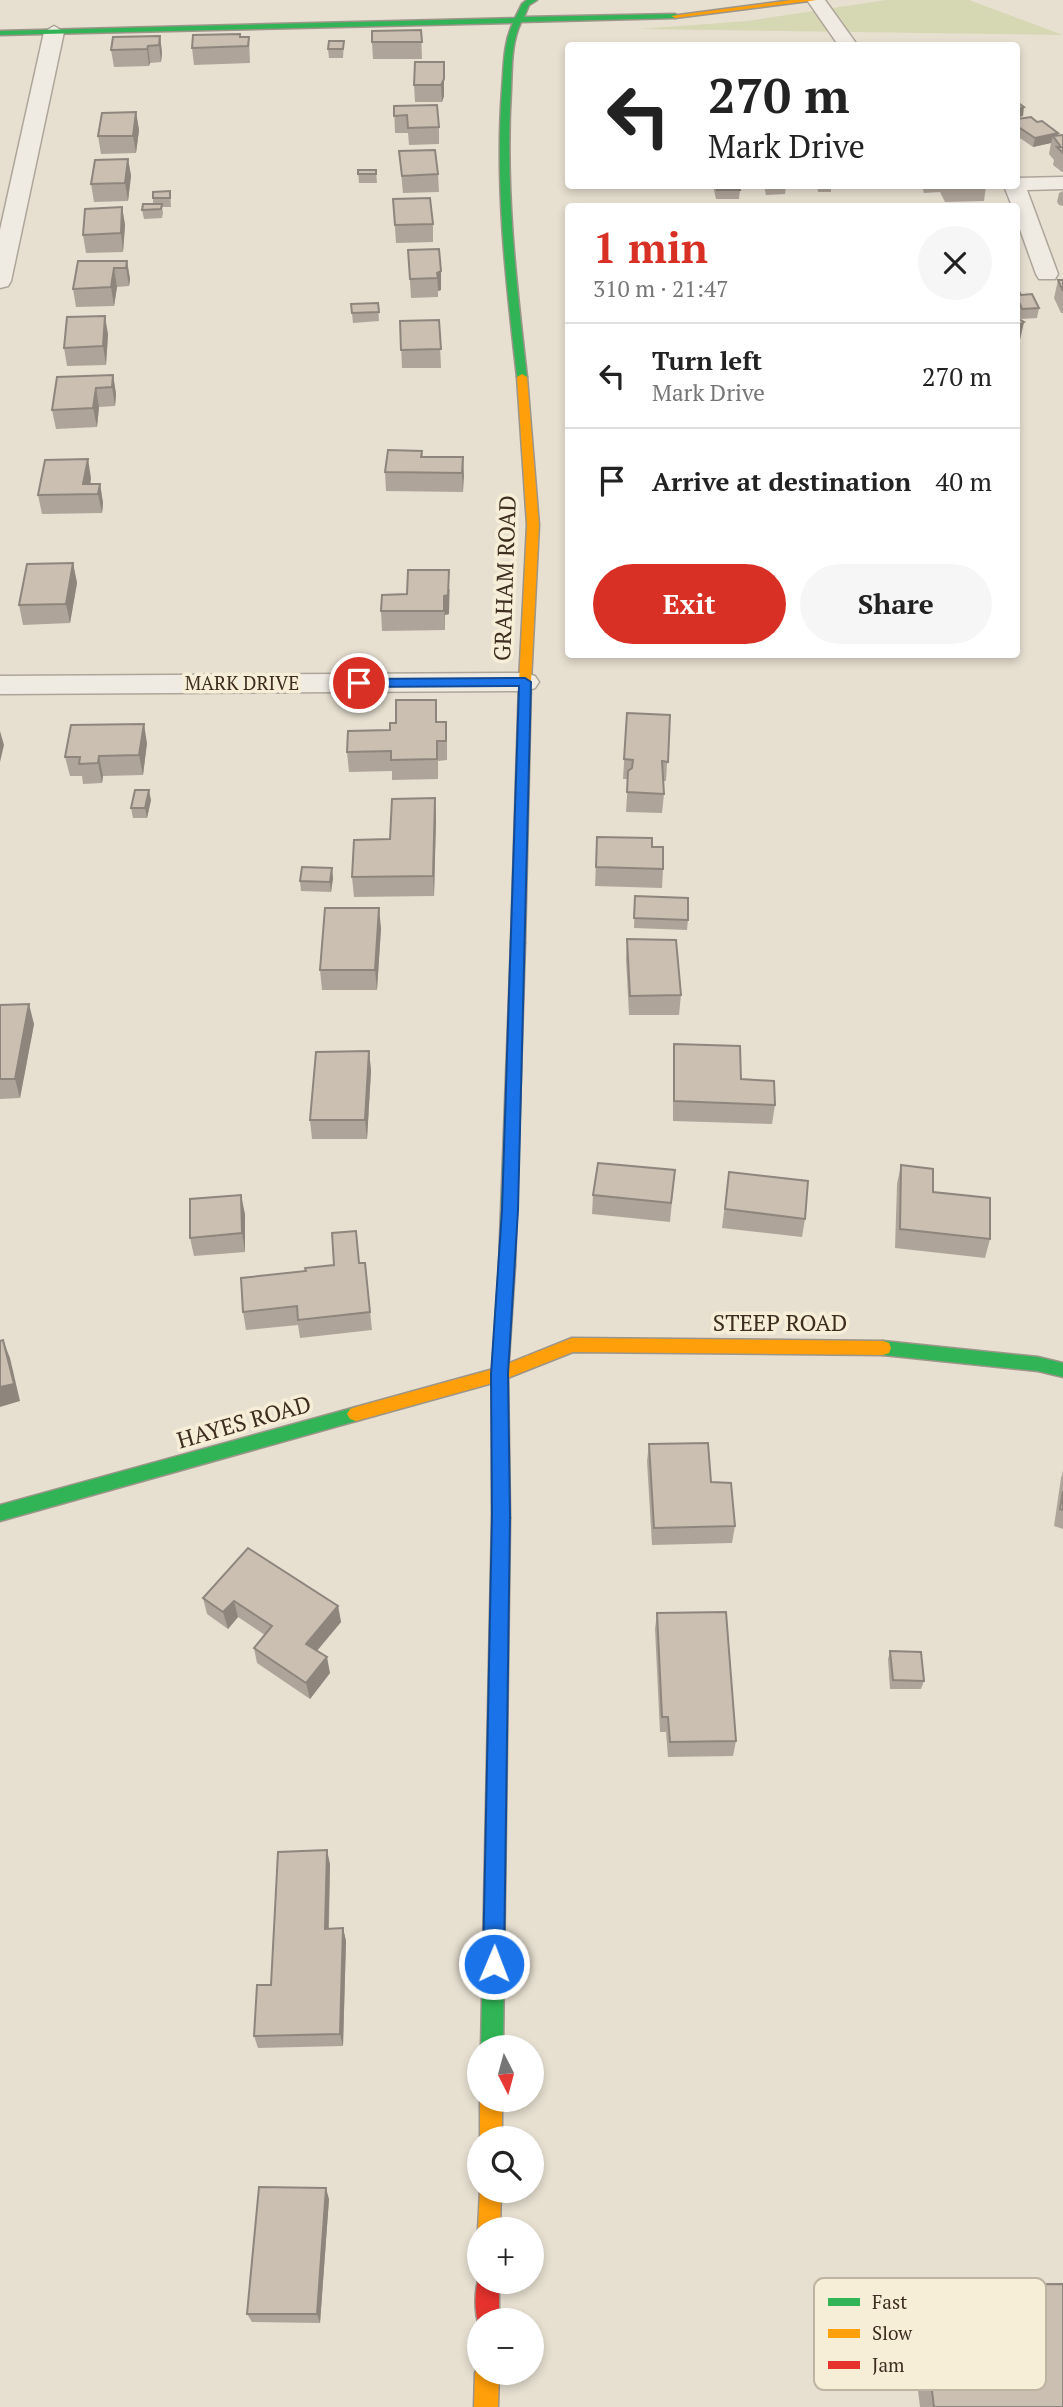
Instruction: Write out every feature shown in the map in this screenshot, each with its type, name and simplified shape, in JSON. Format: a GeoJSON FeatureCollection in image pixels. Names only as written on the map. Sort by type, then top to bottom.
{"type":"FeatureCollection","features":[{"type":"Feature","properties":{"kind":"street","name":"GRAHAM ROAD"},"geometry":{"type":"LineString","coordinates":[[492,2035],[501,1516],[500,1374],[510,1210],[525,682],[533,525],[527,418],[507,251],[505,112],[510,37],[526,4],[533,0]]}},
{"type":"Feature","properties":{"kind":"street"},"geometry":{"type":"LineString","coordinates":[[0,33],[668,17],[815,0],[846,42]]}},
{"type":"Feature","properties":{"kind":"street"},"geometry":{"type":"LineString","coordinates":[[0,281],[54,32]]}},
{"type":"Feature","properties":{"kind":"street"},"geometry":{"type":"LineString","coordinates":[[1020,185],[1063,183]]}},
{"type":"Feature","properties":{"kind":"street"},"geometry":{"type":"LineString","coordinates":[[1017,189],[1046,274]]}},
{"type":"Feature","properties":{"kind":"street","name":"MARK DRIVE"},"geometry":{"type":"LineString","coordinates":[[0,685],[525,682]]}},
{"type":"Feature","properties":{"kind":"street","name":"STEEP ROAD"},"geometry":{"type":"LineString","coordinates":[[500,1374],[572,1345],[864,1346],[1038,1364],[1063,1370]]}},
{"type":"Feature","properties":{"kind":"street","name":"HAYES ROAD"},"geometry":{"type":"LineString","coordinates":[[0,1513],[500,1374]]}},
{"type":"Feature","properties":{"kind":"street"},"geometry":{"type":"LineString","coordinates":[[486,2407],[487,2385]]}},
{"type":"Feature","properties":{"kind":"green space"},"geometry":{"type":"Polygon","coordinates":[[[886,0],[969,0],[1063,35],[639,29],[748,21],[886,0]]]}},
{"type":"Feature","properties":{"kind":"building"},"geometry":{"type":"Polygon","coordinates":[[[421,30],[422,42],[372,42],[372,31],[421,30]]]}},
{"type":"Feature","properties":{"kind":"building"},"geometry":{"type":"Polygon","coordinates":[[[240,34],[240,37],[249,37],[248,46],[192,48],[193,35],[240,34]]]}},
{"type":"Feature","properties":{"kind":"building"},"geometry":{"type":"Polygon","coordinates":[[[160,36],[159,45],[148,46],[147,49],[111,50],[113,37],[160,36]]]}},
{"type":"Feature","properties":{"kind":"building"},"geometry":{"type":"Polygon","coordinates":[[[329,41],[344,41],[343,49],[328,49],[329,41]]]}},
{"type":"Feature","properties":{"kind":"building"},"geometry":{"type":"Polygon","coordinates":[[[415,62],[444,62],[444,79],[441,85],[414,85],[415,62]]]}},
{"type":"Feature","properties":{"kind":"building"},"geometry":{"type":"Polygon","coordinates":[[[437,105],[439,127],[408,128],[407,115],[394,116],[394,106],[437,105]]]}},
{"type":"Feature","properties":{"kind":"building"},"geometry":{"type":"Polygon","coordinates":[[[136,112],[133,136],[98,136],[102,113],[136,112]]]}},
{"type":"Feature","properties":{"kind":"building"},"geometry":{"type":"Polygon","coordinates":[[[1031,117],[1037,122],[1042,121],[1058,133],[1035,138],[1020,128],[1020,119],[1031,117]]]}},
{"type":"Feature","properties":{"kind":"building"},"geometry":{"type":"Polygon","coordinates":[[[1063,135],[1063,153],[1057,147],[1061,147],[1053,136],[1063,135]]]}},
{"type":"Feature","properties":{"kind":"building"},"geometry":{"type":"Polygon","coordinates":[[[435,150],[438,174],[402,176],[399,151],[435,150]]]}},
{"type":"Feature","properties":{"kind":"building"},"geometry":{"type":"Polygon","coordinates":[[[128,159],[125,183],[91,184],[95,160],[128,159]]]}},
{"type":"Feature","properties":{"kind":"building"},"geometry":{"type":"Polygon","coordinates":[[[358,170],[376,170],[376,174],[358,174],[358,170]]]}},
{"type":"Feature","properties":{"kind":"building"},"geometry":{"type":"Polygon","coordinates":[[[170,191],[170,198],[153,198],[153,192],[170,191]]]}},
{"type":"Feature","properties":{"kind":"building"},"geometry":{"type":"Polygon","coordinates":[[[430,198],[433,224],[395,225],[393,199],[430,198]]]}},
{"type":"Feature","properties":{"kind":"building"},"geometry":{"type":"Polygon","coordinates":[[[143,204],[162,204],[161,209],[142,210],[143,204]]]}},
{"type":"Feature","properties":{"kind":"building"},"geometry":{"type":"Polygon","coordinates":[[[122,207],[121,233],[83,235],[85,209],[122,207]]]}},
{"type":"Feature","properties":{"kind":"building"},"geometry":{"type":"Polygon","coordinates":[[[439,249],[441,271],[437,273],[438,278],[410,279],[408,250],[439,249]]]}},
{"type":"Feature","properties":{"kind":"building"},"geometry":{"type":"Polygon","coordinates":[[[78,261],[127,261],[126,268],[114,268],[111,287],[73,289],[78,261]]]}},
{"type":"Feature","properties":{"kind":"building"},"geometry":{"type":"Polygon","coordinates":[[[1020,293],[1032,294],[1039,308],[1022,309],[1020,293]]]}},
{"type":"Feature","properties":{"kind":"building"},"geometry":{"type":"Polygon","coordinates":[[[378,303],[379,312],[352,313],[351,304],[378,303]]]}},
{"type":"Feature","properties":{"kind":"building"},"geometry":{"type":"Polygon","coordinates":[[[105,316],[103,346],[64,348],[67,317],[105,316]]]}},
{"type":"Feature","properties":{"kind":"building"},"geometry":{"type":"Polygon","coordinates":[[[439,320],[441,349],[401,350],[400,321],[439,320]]]}},
{"type":"Feature","properties":{"kind":"building"},"geometry":{"type":"Polygon","coordinates":[[[113,375],[112,387],[96,388],[93,408],[52,410],[57,377],[113,375]]]}},
{"type":"Feature","properties":{"kind":"building"},"geometry":{"type":"Polygon","coordinates":[[[388,450],[422,451],[421,457],[463,457],[462,473],[385,472],[388,450]]]}},
{"type":"Feature","properties":{"kind":"building"},"geometry":{"type":"Polygon","coordinates":[[[88,459],[83,484],[100,484],[98,494],[38,495],[45,460],[88,459]]]}},
{"type":"Feature","properties":{"kind":"building"},"geometry":{"type":"Polygon","coordinates":[[[73,563],[66,604],[19,605],[27,564],[73,563]]]}},
{"type":"Feature","properties":{"kind":"building"},"geometry":{"type":"Polygon","coordinates":[[[408,570],[449,570],[444,611],[381,611],[382,595],[407,594],[408,570]]]}},
{"type":"Feature","properties":{"kind":"building"},"geometry":{"type":"Polygon","coordinates":[[[396,700],[436,700],[436,722],[446,722],[446,741],[437,741],[437,759],[391,760],[391,751],[347,752],[348,731],[390,730],[390,723],[396,723],[396,700]]]}},
{"type":"Feature","properties":{"kind":"building"},"geometry":{"type":"Polygon","coordinates":[[[627,713],[670,715],[668,762],[662,761],[664,794],[627,792],[628,771],[632,768],[633,760],[624,759],[627,713]]]}},
{"type":"Feature","properties":{"kind":"building"},"geometry":{"type":"Polygon","coordinates":[[[144,724],[139,755],[99,756],[98,763],[79,764],[80,757],[65,757],[71,725],[144,724]]]}},
{"type":"Feature","properties":{"kind":"building"},"geometry":{"type":"Polygon","coordinates":[[[135,790],[149,790],[145,808],[131,808],[135,790]]]}},
{"type":"Feature","properties":{"kind":"building"},"geometry":{"type":"Polygon","coordinates":[[[435,798],[433,876],[352,877],[354,840],[390,839],[392,799],[435,798]]]}},
{"type":"Feature","properties":{"kind":"building"},"geometry":{"type":"Polygon","coordinates":[[[597,837],[652,838],[652,847],[663,847],[663,869],[596,867],[597,837]]]}},
{"type":"Feature","properties":{"kind":"building"},"geometry":{"type":"Polygon","coordinates":[[[302,867],[332,868],[330,882],[300,881],[302,867]]]}},
{"type":"Feature","properties":{"kind":"building"},"geometry":{"type":"Polygon","coordinates":[[[635,896],[688,898],[688,920],[634,918],[635,896]]]}},
{"type":"Feature","properties":{"kind":"building"},"geometry":{"type":"Polygon","coordinates":[[[325,908],[379,908],[375,970],[320,970],[325,908]]]}},
{"type":"Feature","properties":{"kind":"building"},"geometry":{"type":"Polygon","coordinates":[[[627,939],[676,940],[681,995],[630,996],[627,939]]]}},
{"type":"Feature","properties":{"kind":"building"},"geometry":{"type":"Polygon","coordinates":[[[29,1004],[15,1079],[0,1079],[0,1005],[29,1004]]]}},
{"type":"Feature","properties":{"kind":"building"},"geometry":{"type":"Polygon","coordinates":[[[674,1044],[740,1046],[741,1079],[774,1081],[775,1105],[674,1101],[674,1044]]]}},
{"type":"Feature","properties":{"kind":"building"},"geometry":{"type":"Polygon","coordinates":[[[369,1051],[365,1120],[310,1120],[316,1052],[369,1051]]]}},
{"type":"Feature","properties":{"kind":"building"},"geometry":{"type":"Polygon","coordinates":[[[598,1163],[675,1170],[671,1203],[593,1195],[598,1163]]]}},
{"type":"Feature","properties":{"kind":"building"},"geometry":{"type":"Polygon","coordinates":[[[901,1165],[933,1169],[933,1192],[990,1198],[990,1239],[900,1229],[901,1165]]]}},
{"type":"Feature","properties":{"kind":"building"},"geometry":{"type":"Polygon","coordinates":[[[729,1172],[808,1181],[805,1219],[725,1209],[729,1172]]]}},
{"type":"Feature","properties":{"kind":"building"},"geometry":{"type":"Polygon","coordinates":[[[241,1195],[242,1233],[190,1238],[190,1199],[241,1195]]]}},
{"type":"Feature","properties":{"kind":"building"},"geometry":{"type":"Polygon","coordinates":[[[356,1231],[359,1263],[365,1263],[370,1312],[298,1320],[297,1306],[243,1312],[241,1278],[334,1265],[332,1233],[356,1231]]]}},
{"type":"Feature","properties":{"kind":"building"},"geometry":{"type":"Polygon","coordinates":[[[3,1340],[14,1384],[0,1387],[0,1341],[3,1340]]]}},
{"type":"Feature","properties":{"kind":"building"},"geometry":{"type":"Polygon","coordinates":[[[708,1443],[711,1482],[731,1483],[735,1526],[654,1528],[649,1444],[708,1443]]]}},
{"type":"Feature","properties":{"kind":"building"},"geometry":{"type":"Polygon","coordinates":[[[248,1548],[338,1606],[306,1644],[327,1657],[306,1683],[254,1648],[272,1626],[234,1601],[223,1612],[203,1598],[248,1548]]]}},
{"type":"Feature","properties":{"kind":"building"},"geometry":{"type":"Polygon","coordinates":[[[726,1612],[736,1741],[670,1742],[668,1717],[662,1717],[657,1613],[726,1612]]]}},
{"type":"Feature","properties":{"kind":"building"},"geometry":{"type":"Polygon","coordinates":[[[890,1651],[921,1652],[924,1681],[893,1680],[890,1651]]]}},
{"type":"Feature","properties":{"kind":"building"},"geometry":{"type":"Polygon","coordinates":[[[327,1850],[325,1929],[343,1928],[340,2034],[254,2036],[257,1985],[271,1985],[278,1852],[327,1850]]]}},
{"type":"Feature","properties":{"kind":"building"},"geometry":{"type":"Polygon","coordinates":[[[259,2187],[326,2188],[317,2314],[247,2314],[259,2187]]]}},
{"type":"Feature","properties":{"kind":"building"},"geometry":{"type":"Polygon","coordinates":[[[1046,2284],[1063,2284],[1063,2407],[934,2407],[932,2390],[1046,2390],[1046,2284]]]}},
{"type":"Feature","properties":{"kind":"traffic: fast"},"geometry":{"type":"LineString","coordinates":[[522,377],[507,251],[505,112],[510,37],[526,4],[533,0]]}},
{"type":"Feature","properties":{"kind":"traffic: fast"},"geometry":{"type":"LineString","coordinates":[[0,33],[675,16]]}},
{"type":"Feature","properties":{"kind":"traffic: fast"},"geometry":{"type":"LineString","coordinates":[[507,1266],[518,943]]}},
{"type":"Feature","properties":{"kind":"traffic: fast"},"geometry":{"type":"LineString","coordinates":[[883,1348],[1038,1364],[1063,1370]]}},
{"type":"Feature","properties":{"kind":"traffic: fast"},"geometry":{"type":"LineString","coordinates":[[0,1513],[356,1414]]}},
{"type":"Feature","properties":{"kind":"traffic: fast"},"geometry":{"type":"LineString","coordinates":[[492,2035],[501,1518]]}},
{"type":"Feature","properties":{"kind":"traffic: slow"},"geometry":{"type":"LineString","coordinates":[[675,16],[813,0]]}},
{"type":"Feature","properties":{"kind":"traffic: slow"},"geometry":{"type":"LineString","coordinates":[[518,943],[525,682],[533,525],[522,377]]}},
{"type":"Feature","properties":{"kind":"traffic: slow"},"geometry":{"type":"LineString","coordinates":[[356,1414],[500,1374],[572,1345],[883,1348]]}},
{"type":"Feature","properties":{"kind":"traffic: slow"},"geometry":{"type":"LineString","coordinates":[[491,2112],[491,2126]]}},
{"type":"Feature","properties":{"kind":"traffic: slow"},"geometry":{"type":"LineString","coordinates":[[489,2217],[490,2203]]}},
{"type":"Feature","properties":{"kind":"traffic: slow"},"geometry":{"type":"LineString","coordinates":[[486,2407],[487,2385]]}},
{"type":"Feature","properties":{"kind":"traffic: jam"},"geometry":{"type":"LineString","coordinates":[[501,1518],[500,1374],[507,1266]]}},
{"type":"Feature","properties":{"kind":"traffic: jam"},"geometry":{"type":"LineString","coordinates":[[488,2294],[488,2308]]}},
{"type":"Feature","properties":{"kind":"route"},"geometry":{"type":"LineString","coordinates":[[359,683],[525,682],[510,1210],[500,1374],[501,1516],[494,1964]]}}]}
